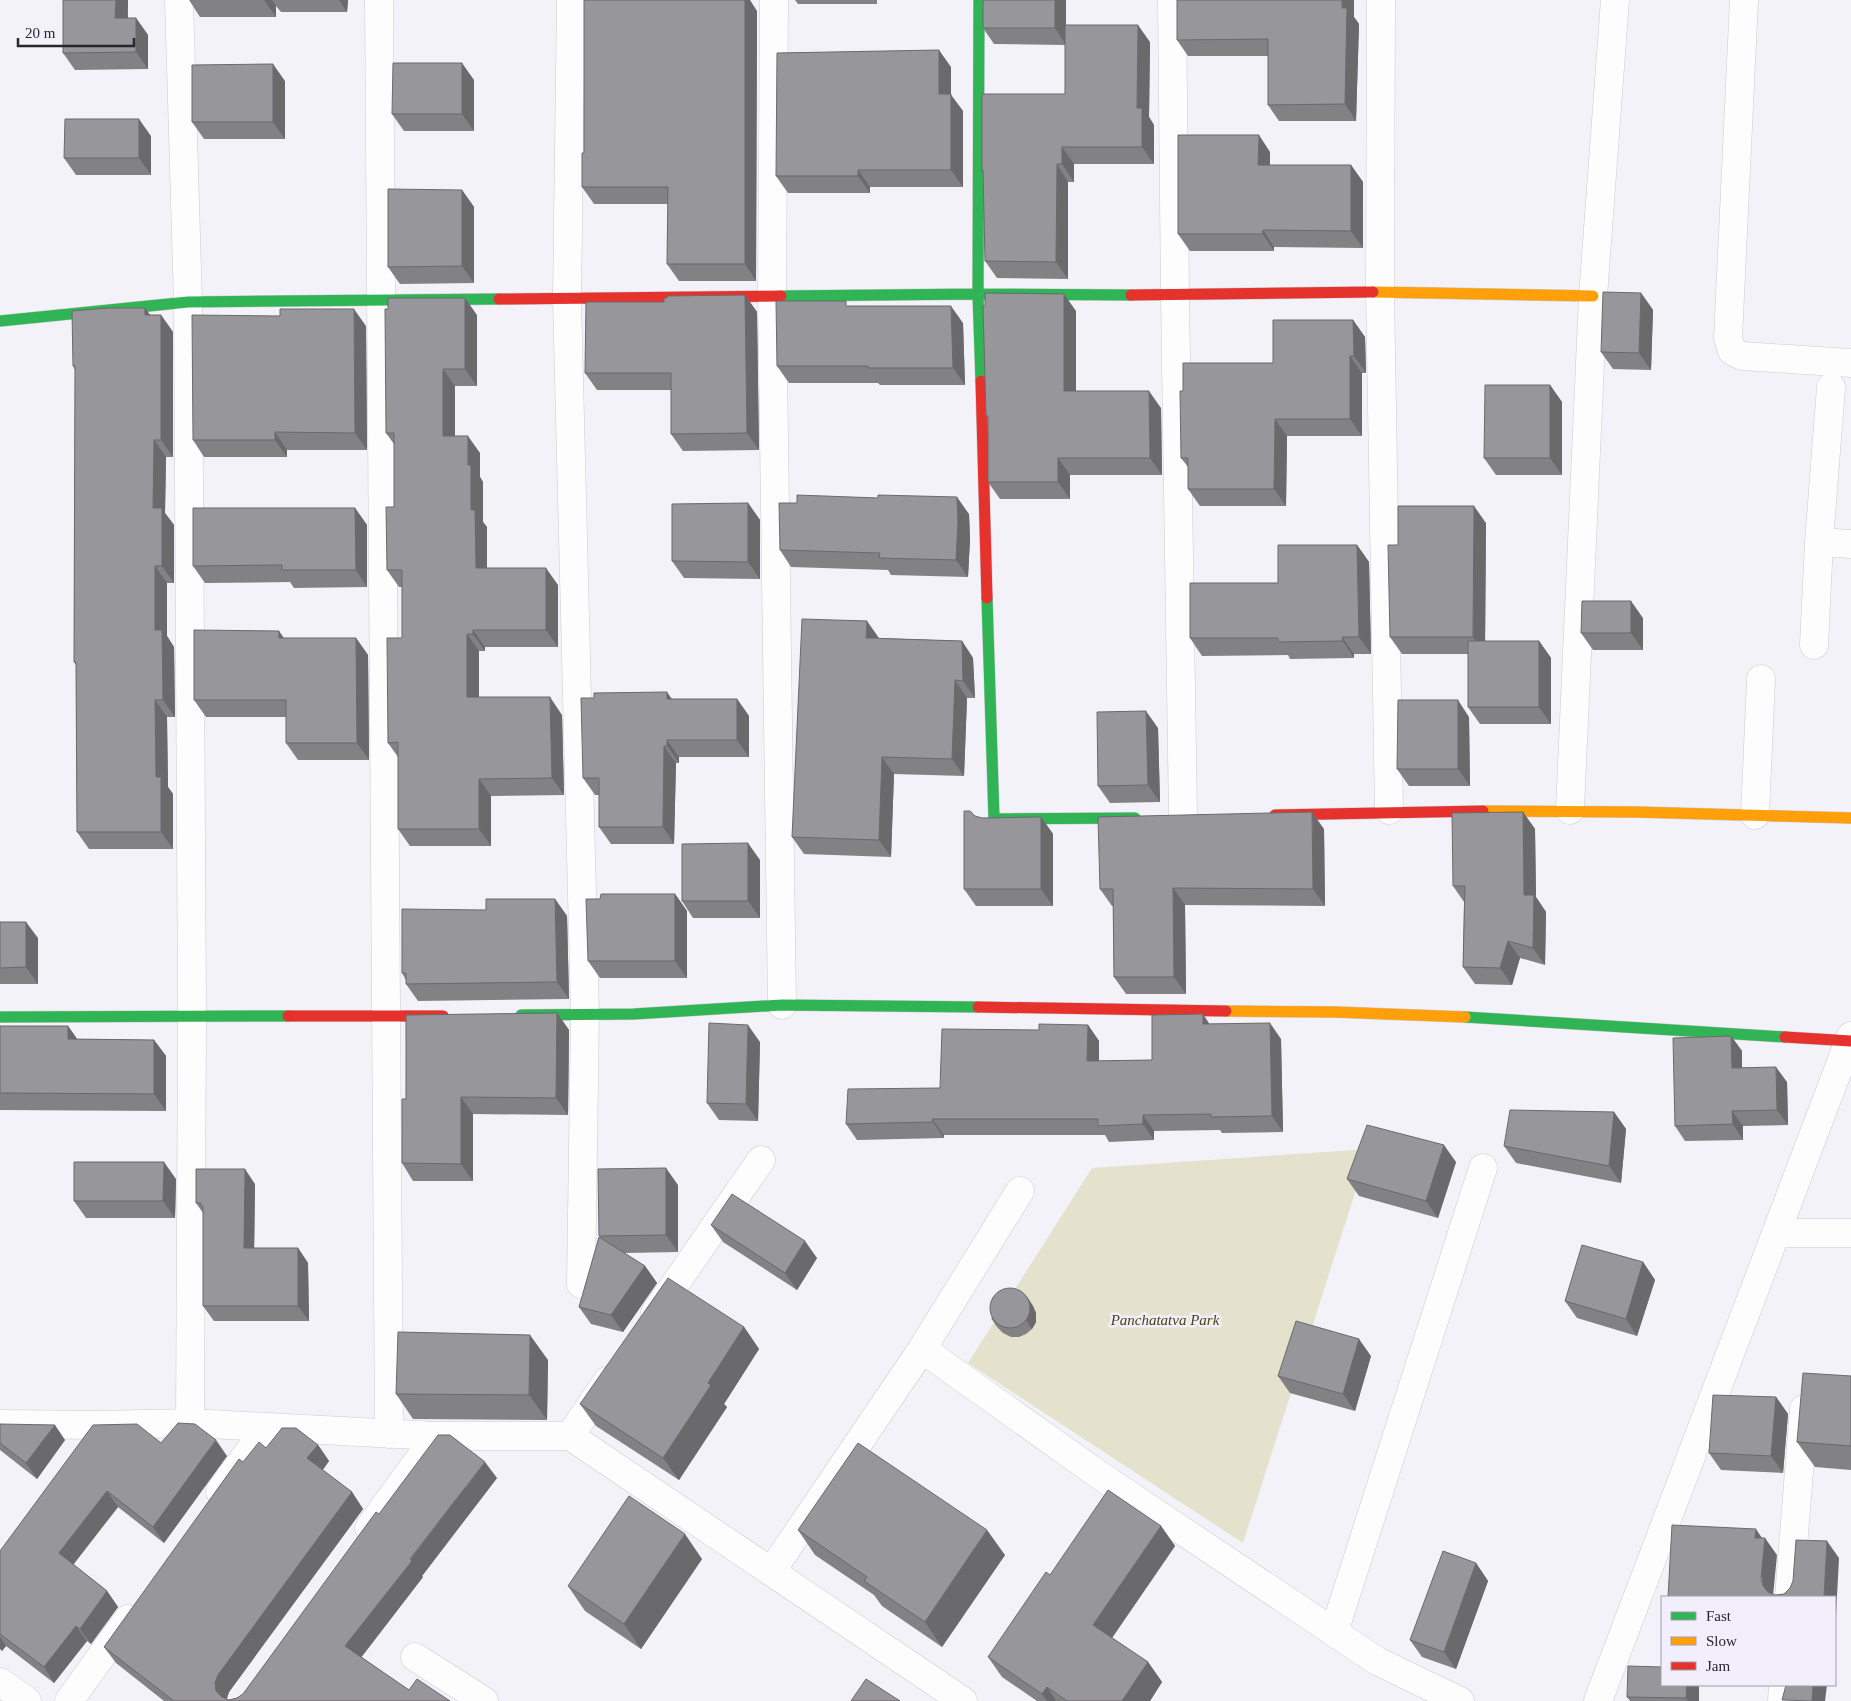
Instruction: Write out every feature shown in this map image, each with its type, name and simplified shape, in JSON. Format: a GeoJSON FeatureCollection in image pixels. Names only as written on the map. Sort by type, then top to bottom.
{"type":"FeatureCollection","features":[{"type":"Feature","properties":{"kind":"street"},"geometry":{"type":"LineString","coordinates":[[179,0],[188,302],[192,1017],[190,1423]]}},
{"type":"Feature","properties":{"kind":"street"},"geometry":{"type":"LineString","coordinates":[[379,0],[389,1434]]}},
{"type":"Feature","properties":{"kind":"street"},"geometry":{"type":"LineString","coordinates":[[571,0],[567,299],[585,1014],[581,1284]]}},
{"type":"Feature","properties":{"kind":"street"},"geometry":{"type":"LineString","coordinates":[[774,0],[772,296],[782,1006]]}},
{"type":"Feature","properties":{"kind":"street"},"geometry":{"type":"LineString","coordinates":[[978,0],[978,294],[994,819],[1144,818]]}},
{"type":"Feature","properties":{"kind":"street"},"geometry":{"type":"LineString","coordinates":[[1172,0],[1183,818]]}},
{"type":"Feature","properties":{"kind":"street"},"geometry":{"type":"LineString","coordinates":[[1381,0],[1380,292],[1388,810]]}},
{"type":"Feature","properties":{"kind":"street"},"geometry":{"type":"LineString","coordinates":[[1570,810],[1593,296],[1615,0]]}},
{"type":"Feature","properties":{"kind":"street"},"geometry":{"type":"LineString","coordinates":[[1744,0],[1728,338],[1732,351],[1742,356],[1851,362]]}},
{"type":"Feature","properties":{"kind":"street"},"geometry":{"type":"LineString","coordinates":[[0,321],[188,302],[978,294],[1175,296],[1380,292],[1593,296]]}},
{"type":"Feature","properties":{"kind":"street"},"geometry":{"type":"LineString","coordinates":[[1814,645],[1819,542],[1831,386]]}},
{"type":"Feature","properties":{"kind":"street"},"geometry":{"type":"LineString","coordinates":[[1819,542],[1851,544]]}},
{"type":"Feature","properties":{"kind":"street"},"geometry":{"type":"LineString","coordinates":[[1755,814],[1760,679]]}},
{"type":"Feature","properties":{"kind":"street"},"geometry":{"type":"LineString","coordinates":[[1262,815],[1388,810],[1570,810],[1851,818]]}},
{"type":"Feature","properties":{"kind":"street"},"geometry":{"type":"LineString","coordinates":[[506,1015],[634,1014],[782,1006],[1372,1013],[1850,1039],[1598,1701]]}},
{"type":"Feature","properties":{"kind":"street"},"geometry":{"type":"LineString","coordinates":[[0,1018],[456,1016]]}},
{"type":"Feature","properties":{"kind":"street"},"geometry":{"type":"LineString","coordinates":[[643,1330],[761,1160]]}},
{"type":"Feature","properties":{"kind":"street"},"geometry":{"type":"LineString","coordinates":[[1334,1632],[1483,1168]]}},
{"type":"Feature","properties":{"kind":"street"},"geometry":{"type":"LineString","coordinates":[[771,1572],[922,1349],[1020,1191]]}},
{"type":"Feature","properties":{"kind":"street"},"geometry":{"type":"LineString","coordinates":[[1776,1233],[1851,1233]]}},
{"type":"Feature","properties":{"kind":"street"},"geometry":{"type":"LineString","coordinates":[[922,1349],[1102,1477],[1377,1662],[1460,1701]]}},
{"type":"Feature","properties":{"kind":"street"},"geometry":{"type":"LineString","coordinates":[[570,1436],[620,1362]]}},
{"type":"Feature","properties":{"kind":"street"},"geometry":{"type":"LineString","coordinates":[[1790,1596],[1805,1393]]}},
{"type":"Feature","properties":{"kind":"street"},"geometry":{"type":"LineString","coordinates":[[0,1424],[96,1425],[190,1423],[436,1436],[570,1436],[963,1701]]}},
{"type":"Feature","properties":{"kind":"street"},"geometry":{"type":"LineString","coordinates":[[79,1448],[96,1425]]}},
{"type":"Feature","properties":{"kind":"street"},"geometry":{"type":"LineString","coordinates":[[208,1508],[266,1428]]}},
{"type":"Feature","properties":{"kind":"street"},"geometry":{"type":"LineString","coordinates":[[354,1549],[436,1436]]}},
{"type":"Feature","properties":{"kind":"street"},"geometry":{"type":"LineString","coordinates":[[69,1701],[144,1596]]}},
{"type":"Feature","properties":{"kind":"street"},"geometry":{"type":"LineString","coordinates":[[416,1657],[484,1701]]}},
{"type":"Feature","properties":{"kind":"street"},"geometry":{"type":"LineString","coordinates":[[0,1682],[27,1701]]}},
{"type":"Feature","properties":{"kind":"street"},"geometry":{"type":"LineString","coordinates":[[1782,1701],[1783,1686]]}},
{"type":"Feature","properties":{"kind":"green space","name":"Panchatatva Park"},"geometry":{"type":"Polygon","coordinates":[[[1369,1149],[1243,1543],[968,1363],[1092,1168],[1369,1149]]]}},
{"type":"Feature","properties":{"kind":"building"},"geometry":{"type":"Polygon","coordinates":[[[63,0],[116,0],[115,18],[136,18],[136,52],[63,53],[63,0]]]}},
{"type":"Feature","properties":{"kind":"building"},"geometry":{"type":"Polygon","coordinates":[[[584,0],[745,0],[745,264],[667,264],[668,187],[582,187],[582,153],[584,153],[584,0]]]}},
{"type":"Feature","properties":{"kind":"building"},"geometry":{"type":"Polygon","coordinates":[[[983,0],[1055,0],[1055,28],[983,28],[983,0]]]}},
{"type":"Feature","properties":{"kind":"building"},"geometry":{"type":"Polygon","coordinates":[[[1177,0],[1342,0],[1342,8],[1347,8],[1345,104],[1268,105],[1268,39],[1177,40],[1177,0]]]}},
{"type":"Feature","properties":{"kind":"building"},"geometry":{"type":"Polygon","coordinates":[[[1065,25],[1138,25],[1137,108],[1142,108],[1142,147],[1062,147],[1062,164],[1057,164],[1056,262],[985,261],[982,94],[1065,94],[1065,25]]]}},
{"type":"Feature","properties":{"kind":"building"},"geometry":{"type":"Polygon","coordinates":[[[939,50],[939,94],[951,94],[951,170],[858,170],[858,176],[776,176],[777,53],[939,50]]]}},
{"type":"Feature","properties":{"kind":"building"},"geometry":{"type":"Polygon","coordinates":[[[393,63],[462,63],[462,114],[392,114],[393,63]]]}},
{"type":"Feature","properties":{"kind":"building"},"geometry":{"type":"Polygon","coordinates":[[[273,64],[273,122],[192,122],[192,65],[273,64]]]}},
{"type":"Feature","properties":{"kind":"building"},"geometry":{"type":"Polygon","coordinates":[[[65,119],[139,119],[139,158],[64,158],[65,119]]]}},
{"type":"Feature","properties":{"kind":"building"},"geometry":{"type":"Polygon","coordinates":[[[1178,135],[1259,135],[1258,165],[1351,165],[1351,231],[1263,230],[1263,234],[1178,234],[1178,135]]]}},
{"type":"Feature","properties":{"kind":"building"},"geometry":{"type":"Polygon","coordinates":[[[388,189],[462,190],[462,266],[388,267],[388,189]]]}},
{"type":"Feature","properties":{"kind":"building"},"geometry":{"type":"Polygon","coordinates":[[[1603,292],[1641,293],[1639,353],[1601,352],[1603,292]]]}},
{"type":"Feature","properties":{"kind":"building"},"geometry":{"type":"Polygon","coordinates":[[[985,293],[1064,294],[1064,391],[1149,391],[1150,458],[1058,458],[1058,482],[988,482],[988,416],[986,416],[983,306],[985,306],[985,293]]]}},
{"type":"Feature","properties":{"kind":"building"},"geometry":{"type":"Polygon","coordinates":[[[745,295],[747,433],[671,434],[671,373],[585,373],[586,302],[664,302],[664,298],[667,298],[667,296],[745,295]]]}},
{"type":"Feature","properties":{"kind":"building"},"geometry":{"type":"Polygon","coordinates":[[[388,298],[465,298],[465,369],[443,369],[443,436],[468,436],[468,465],[471,465],[471,510],[475,510],[476,568],[546,568],[546,630],[473,630],[473,634],[467,634],[467,697],[550,697],[552,778],[479,779],[479,829],[398,829],[398,742],[388,743],[387,638],[402,638],[402,570],[387,570],[386,507],[394,507],[394,433],[386,433],[385,309],[388,309],[388,298]]]}},
{"type":"Feature","properties":{"kind":"building"},"geometry":{"type":"Polygon","coordinates":[[[776,301],[846,301],[846,306],[951,306],[953,368],[777,366],[776,301]]]}},
{"type":"Feature","properties":{"kind":"building"},"geometry":{"type":"Polygon","coordinates":[[[107,308],[145,308],[145,315],[161,315],[161,440],[154,440],[153,508],[162,508],[162,566],[155,566],[155,630],[162,630],[163,700],[155,700],[156,777],[161,777],[161,832],[77,832],[76,662],[74,662],[75,366],[73,366],[72,311],[107,308]]]}},
{"type":"Feature","properties":{"kind":"building"},"geometry":{"type":"Polygon","coordinates":[[[280,309],[354,309],[355,433],[275,432],[275,440],[193,440],[192,315],[280,316],[280,309]]]}},
{"type":"Feature","properties":{"kind":"building"},"geometry":{"type":"Polygon","coordinates":[[[1273,320],[1353,320],[1354,356],[1350,356],[1350,419],[1275,419],[1274,489],[1188,489],[1188,458],[1181,458],[1180,391],[1183,391],[1183,363],[1273,363],[1273,320]]]}},
{"type":"Feature","properties":{"kind":"building"},"geometry":{"type":"Polygon","coordinates":[[[1485,385],[1550,385],[1550,458],[1484,458],[1485,385]]]}},
{"type":"Feature","properties":{"kind":"building"},"geometry":{"type":"Polygon","coordinates":[[[797,495],[878,498],[878,495],[957,497],[956,560],[879,558],[880,553],[780,550],[779,503],[797,503],[797,495]]]}},
{"type":"Feature","properties":{"kind":"building"},"geometry":{"type":"Polygon","coordinates":[[[748,503],[748,562],[672,561],[672,504],[748,503]]]}},
{"type":"Feature","properties":{"kind":"building"},"geometry":{"type":"Polygon","coordinates":[[[1398,506],[1474,506],[1473,637],[1390,637],[1388,545],[1398,545],[1398,506]]]}},
{"type":"Feature","properties":{"kind":"building"},"geometry":{"type":"Polygon","coordinates":[[[193,508],[355,508],[356,570],[282,570],[282,565],[193,566],[193,508]]]}},
{"type":"Feature","properties":{"kind":"building"},"geometry":{"type":"Polygon","coordinates":[[[1278,545],[1357,545],[1359,637],[1342,637],[1343,641],[1278,642],[1278,638],[1190,638],[1190,583],[1278,583],[1278,545]]]}},
{"type":"Feature","properties":{"kind":"building"},"geometry":{"type":"Polygon","coordinates":[[[1582,601],[1631,601],[1631,633],[1581,633],[1582,601]]]}},
{"type":"Feature","properties":{"kind":"building"},"geometry":{"type":"Polygon","coordinates":[[[802,619],[867,621],[866,638],[962,641],[963,681],[955,680],[952,759],[882,757],[879,840],[792,837],[802,619]]]}},
{"type":"Feature","properties":{"kind":"building"},"geometry":{"type":"Polygon","coordinates":[[[194,630],[279,631],[279,638],[356,638],[357,743],[286,743],[286,700],[194,700],[194,630]]]}},
{"type":"Feature","properties":{"kind":"building"},"geometry":{"type":"Polygon","coordinates":[[[1468,641],[1539,641],[1539,707],[1468,707],[1468,641]]]}},
{"type":"Feature","properties":{"kind":"building"},"geometry":{"type":"Polygon","coordinates":[[[667,692],[667,699],[737,699],[737,740],[667,740],[667,746],[664,746],[663,827],[599,827],[599,778],[583,778],[581,698],[594,698],[594,693],[667,692]]]}},
{"type":"Feature","properties":{"kind":"building"},"geometry":{"type":"Polygon","coordinates":[[[1398,700],[1458,700],[1458,769],[1397,769],[1398,700]]]}},
{"type":"Feature","properties":{"kind":"building"},"geometry":{"type":"Polygon","coordinates":[[[1146,711],[1148,785],[1098,786],[1097,712],[1146,711]]]}},
{"type":"Feature","properties":{"kind":"building"},"geometry":{"type":"Polygon","coordinates":[[[964,811],[970,811],[975,816],[982,818],[1041,817],[1041,889],[964,889],[964,811]]]}},
{"type":"Feature","properties":{"kind":"building"},"geometry":{"type":"Polygon","coordinates":[[[1312,812],[1313,889],[1173,888],[1174,977],[1114,977],[1113,889],[1100,889],[1098,817],[1312,812]]]}},
{"type":"Feature","properties":{"kind":"building"},"geometry":{"type":"Polygon","coordinates":[[[1523,812],[1524,895],[1534,895],[1533,948],[1508,941],[1500,968],[1463,967],[1465,886],[1453,886],[1452,813],[1523,812]]]}},
{"type":"Feature","properties":{"kind":"building"},"geometry":{"type":"Polygon","coordinates":[[[748,843],[748,901],[682,901],[682,844],[748,843]]]}},
{"type":"Feature","properties":{"kind":"building"},"geometry":{"type":"Polygon","coordinates":[[[601,894],[675,894],[675,961],[588,961],[586,899],[600,899],[601,894]]]}},
{"type":"Feature","properties":{"kind":"building"},"geometry":{"type":"Polygon","coordinates":[[[486,899],[555,899],[557,982],[406,984],[406,973],[402,973],[402,909],[486,910],[486,899]]]}},
{"type":"Feature","properties":{"kind":"building"},"geometry":{"type":"Polygon","coordinates":[[[0,922],[26,922],[26,967],[0,968],[0,922]]]}},
{"type":"Feature","properties":{"kind":"building"},"geometry":{"type":"Polygon","coordinates":[[[557,1013],[556,1098],[461,1097],[461,1164],[402,1163],[402,1099],[406,1099],[406,1015],[557,1013]]]}},
{"type":"Feature","properties":{"kind":"building"},"geometry":{"type":"Polygon","coordinates":[[[1203,1014],[1203,1024],[1270,1023],[1272,1116],[1211,1117],[1211,1114],[1143,1115],[1143,1124],[1098,1126],[1098,1119],[932,1119],[933,1122],[846,1124],[848,1089],[940,1088],[942,1029],[1039,1030],[1039,1024],[1088,1025],[1087,1061],[1152,1060],[1152,1015],[1203,1014]]]}},
{"type":"Feature","properties":{"kind":"building"},"geometry":{"type":"Polygon","coordinates":[[[709,1023],[748,1025],[746,1104],[707,1103],[709,1023]]]}},
{"type":"Feature","properties":{"kind":"building"},"geometry":{"type":"Polygon","coordinates":[[[0,1026],[68,1026],[68,1039],[154,1040],[154,1094],[0,1093],[0,1026]]]}},
{"type":"Feature","properties":{"kind":"building"},"geometry":{"type":"Polygon","coordinates":[[[1731,1036],[1732,1068],[1776,1067],[1777,1110],[1732,1111],[1733,1124],[1675,1126],[1673,1038],[1731,1036]]]}},
{"type":"Feature","properties":{"kind":"building"},"geometry":{"type":"Polygon","coordinates":[[[1510,1110],[1614,1112],[1609,1166],[1504,1146],[1510,1110]]]}},
{"type":"Feature","properties":{"kind":"building"},"geometry":{"type":"Polygon","coordinates":[[[1367,1125],[1444,1145],[1426,1201],[1347,1179],[1367,1125]]]}},
{"type":"Feature","properties":{"kind":"building"},"geometry":{"type":"Polygon","coordinates":[[[74,1162],[164,1162],[163,1201],[74,1201],[74,1162]]]}},
{"type":"Feature","properties":{"kind":"building"},"geometry":{"type":"Polygon","coordinates":[[[666,1168],[666,1235],[599,1236],[598,1169],[666,1168]]]}},
{"type":"Feature","properties":{"kind":"building"},"geometry":{"type":"Polygon","coordinates":[[[196,1169],[245,1169],[244,1248],[298,1248],[298,1306],[203,1306],[203,1206],[201,1206],[201,1203],[196,1203],[196,1169]]]}},
{"type":"Feature","properties":{"kind":"building"},"geometry":{"type":"Polygon","coordinates":[[[732,1194],[805,1241],[785,1273],[711,1225],[732,1194]]]}},
{"type":"Feature","properties":{"kind":"building"},"geometry":{"type":"Polygon","coordinates":[[[599,1237],[645,1266],[611,1315],[579,1307],[599,1237]]]}},
{"type":"Feature","properties":{"kind":"building"},"geometry":{"type":"Polygon","coordinates":[[[1582,1245],[1643,1262],[1626,1319],[1565,1301],[1582,1245]]]}},
{"type":"Feature","properties":{"kind":"building"},"geometry":{"type":"Polygon","coordinates":[[[668,1278],[744,1327],[708,1383],[711,1385],[663,1458],[580,1404],[668,1278]]]}},
{"type":"Feature","properties":{"kind":"building"},"geometry":{"type":"Polygon","coordinates":[[[1014,1288],[1021,1291],[1027,1297],[1030,1308],[1029,1316],[1021,1325],[1014,1328],[1006,1328],[999,1325],[991,1316],[990,1304],[993,1297],[1002,1289],[1014,1288]]]}},
{"type":"Feature","properties":{"kind":"building"},"geometry":{"type":"Polygon","coordinates":[[[1296,1321],[1359,1339],[1343,1394],[1278,1376],[1296,1321]]]}},
{"type":"Feature","properties":{"kind":"building"},"geometry":{"type":"Polygon","coordinates":[[[398,1332],[530,1335],[529,1395],[396,1394],[398,1332]]]}},
{"type":"Feature","properties":{"kind":"building"},"geometry":{"type":"Polygon","coordinates":[[[1803,1373],[1851,1376],[1851,1446],[1797,1442],[1803,1373]]]}},
{"type":"Feature","properties":{"kind":"building"},"geometry":{"type":"Polygon","coordinates":[[[1713,1395],[1776,1397],[1771,1456],[1709,1453],[1713,1395]]]}},
{"type":"Feature","properties":{"kind":"building"},"geometry":{"type":"Polygon","coordinates":[[[178,1423],[195,1424],[216,1440],[153,1527],[107,1491],[59,1553],[107,1591],[80,1629],[76,1626],[44,1667],[0,1634],[0,1551],[93,1425],[137,1424],[161,1443],[178,1423]]]}},
{"type":"Feature","properties":{"kind":"building"},"geometry":{"type":"Polygon","coordinates":[[[0,1424],[55,1425],[26,1463],[0,1443],[0,1424]]]}},
{"type":"Feature","properties":{"kind":"building"},"geometry":{"type":"Polygon","coordinates":[[[282,1428],[296,1428],[318,1445],[307,1458],[352,1492],[218,1675],[215,1683],[216,1691],[222,1697],[229,1700],[243,1694],[376,1512],[379,1514],[438,1435],[450,1435],[485,1462],[410,1559],[412,1561],[345,1646],[409,1690],[417,1679],[450,1701],[174,1701],[104,1647],[239,1459],[243,1462],[259,1442],[266,1448],[282,1428]]]}},
{"type":"Feature","properties":{"kind":"building"},"geometry":{"type":"Polygon","coordinates":[[[858,1443],[987,1530],[925,1622],[864,1581],[867,1577],[798,1530],[858,1443]]]}},
{"type":"Feature","properties":{"kind":"building"},"geometry":{"type":"Polygon","coordinates":[[[1108,1490],[1161,1526],[1093,1625],[1148,1662],[1122,1701],[1067,1701],[1047,1687],[1042,1694],[988,1657],[1046,1572],[1050,1575],[1108,1490]]]}},
{"type":"Feature","properties":{"kind":"building"},"geometry":{"type":"Polygon","coordinates":[[[629,1496],[685,1534],[624,1624],[568,1586],[629,1496]]]}},
{"type":"Feature","properties":{"kind":"building"},"geometry":{"type":"Polygon","coordinates":[[[1672,1525],[1756,1529],[1755,1538],[1765,1538],[1761,1579],[1763,1586],[1768,1592],[1775,1595],[1784,1594],[1790,1588],[1793,1581],[1796,1540],[1827,1541],[1824,1596],[1668,1596],[1672,1525]]]}},
{"type":"Feature","properties":{"kind":"building"},"geometry":{"type":"Polygon","coordinates":[[[1443,1551],[1476,1563],[1444,1652],[1410,1640],[1443,1551]]]}},
{"type":"Feature","properties":{"kind":"building"},"geometry":{"type":"Polygon","coordinates":[[[1628,1666],[1661,1667],[1661,1686],[1687,1686],[1686,1698],[1627,1697],[1628,1666]]]}},
{"type":"Feature","properties":{"kind":"building"},"geometry":{"type":"Polygon","coordinates":[[[866,1679],[900,1701],[851,1701],[866,1679]]]}},
{"type":"Feature","properties":{"kind":"building"},"geometry":{"type":"Polygon","coordinates":[[[1786,1686],[1813,1686],[1812,1701],[1782,1700],[1786,1686]]]}},
{"type":"Feature","properties":{"kind":"traffic: fast"},"geometry":{"type":"LineString","coordinates":[[979,0],[978,294],[981,381]]}},
{"type":"Feature","properties":{"kind":"traffic: fast"},"geometry":{"type":"LineString","coordinates":[[781,296],[1131,295]]}},
{"type":"Feature","properties":{"kind":"traffic: fast"},"geometry":{"type":"LineString","coordinates":[[0,321],[188,302],[499,299]]}},
{"type":"Feature","properties":{"kind":"traffic: fast"},"geometry":{"type":"LineString","coordinates":[[987,598],[994,819],[1135,818]]}},
{"type":"Feature","properties":{"kind":"traffic: fast"},"geometry":{"type":"LineString","coordinates":[[521,1015],[634,1014],[782,1005],[978,1007]]}},
{"type":"Feature","properties":{"kind":"traffic: fast"},"geometry":{"type":"LineString","coordinates":[[0,1017],[288,1016]]}},
{"type":"Feature","properties":{"kind":"traffic: fast"},"geometry":{"type":"LineString","coordinates":[[1465,1017],[1785,1037]]}},
{"type":"Feature","properties":{"kind":"traffic: slow"},"geometry":{"type":"LineString","coordinates":[[1373,292],[1593,296]]}},
{"type":"Feature","properties":{"kind":"traffic: slow"},"geometry":{"type":"LineString","coordinates":[[1483,811],[1635,812],[1851,818]]}},
{"type":"Feature","properties":{"kind":"traffic: slow"},"geometry":{"type":"LineString","coordinates":[[1226,1011],[1335,1012],[1465,1017]]}},
{"type":"Feature","properties":{"kind":"traffic: jam"},"geometry":{"type":"LineString","coordinates":[[1131,295],[1373,292]]}},
{"type":"Feature","properties":{"kind":"traffic: jam"},"geometry":{"type":"LineString","coordinates":[[499,299],[781,296]]}},
{"type":"Feature","properties":{"kind":"traffic: jam"},"geometry":{"type":"LineString","coordinates":[[981,381],[987,598]]}},
{"type":"Feature","properties":{"kind":"traffic: jam"},"geometry":{"type":"LineString","coordinates":[[1275,815],[1483,811]]}},
{"type":"Feature","properties":{"kind":"traffic: jam"},"geometry":{"type":"LineString","coordinates":[[978,1007],[1226,1011]]}},
{"type":"Feature","properties":{"kind":"traffic: jam"},"geometry":{"type":"LineString","coordinates":[[288,1016],[443,1016]]}},
{"type":"Feature","properties":{"kind":"traffic: jam"},"geometry":{"type":"LineString","coordinates":[[1785,1037],[1851,1041]]}}]}
